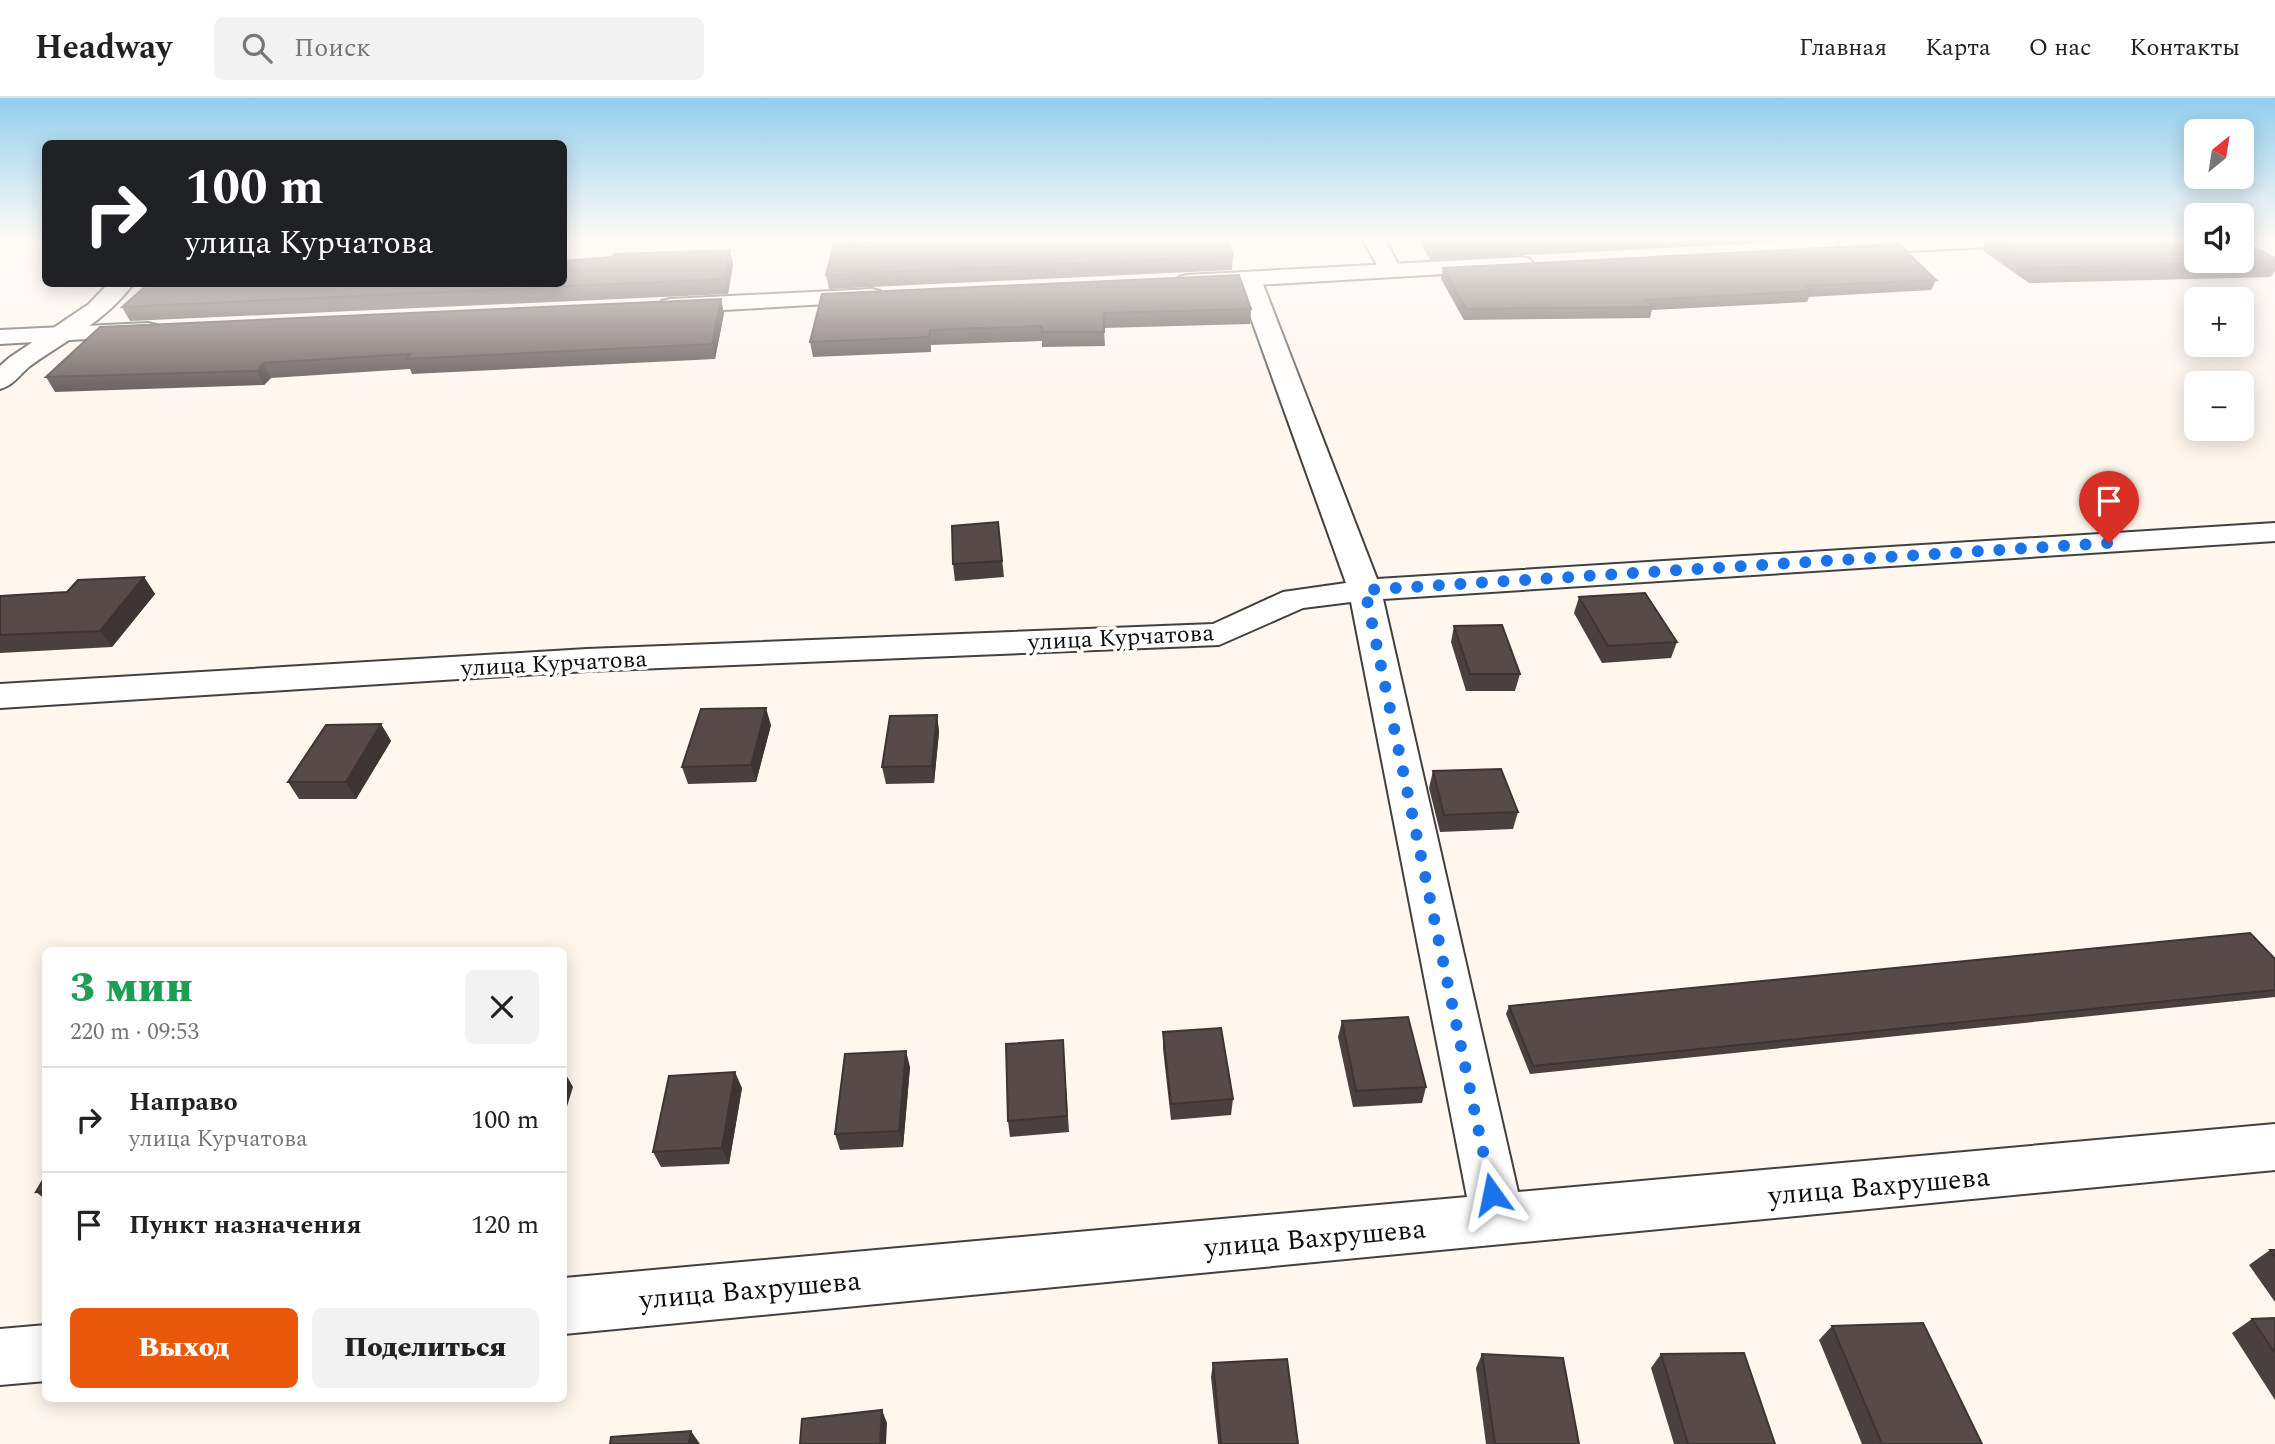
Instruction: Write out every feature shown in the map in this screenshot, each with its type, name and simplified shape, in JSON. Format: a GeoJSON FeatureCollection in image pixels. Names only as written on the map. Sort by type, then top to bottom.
{"type":"FeatureCollection","features":[{"type":"Feature","properties":{"kind":"street"},"geometry":{"type":"LineString","coordinates":[[0,381],[18,363],[105,301]]}},
{"type":"Feature","properties":{"kind":"street"},"geometry":{"type":"LineString","coordinates":[[653,306],[775,301]]}},
{"type":"Feature","properties":{"kind":"street"},"geometry":{"type":"LineString","coordinates":[[1258,301],[1365,590],[1497,1221]]}},
{"type":"Feature","properties":{"kind":"street"},"geometry":{"type":"LineString","coordinates":[[0,337],[168,329]]}},
{"type":"Feature","properties":{"kind":"street","name":"улица Курчатова"},"geometry":{"type":"LineString","coordinates":[[0,696],[587,660],[1219,634],[1295,598],[1365,590],[2275,532]]}},
{"type":"Feature","properties":{"kind":"street","name":"улица Вахрушева"},"geometry":{"type":"LineString","coordinates":[[567,1306],[2275,1147]]}},
{"type":"Feature","properties":{"kind":"street"},"geometry":{"type":"LineString","coordinates":[[0,1357],[42,1353]]}},
{"type":"Feature","properties":{"kind":"building"},"geometry":{"type":"Polygon","coordinates":[[[129,301],[255,301],[122,307],[129,301]]]}},
{"type":"Feature","properties":{"kind":"building"},"geometry":{"type":"Polygon","coordinates":[[[721,301],[712,344],[406,359],[410,354],[263,363],[257,371],[46,377],[100,327],[721,301]]]}},
{"type":"Feature","properties":{"kind":"building"},"geometry":{"type":"Polygon","coordinates":[[[820,301],[1248,301],[1251,309],[1104,313],[1104,332],[1042,332],[1042,326],[930,330],[929,337],[810,342],[820,301]]]}},
{"type":"Feature","properties":{"kind":"building"},"geometry":{"type":"Polygon","coordinates":[[[1461,301],[1647,301],[1653,307],[1466,309],[1461,301]]]}},
{"type":"Feature","properties":{"kind":"building"},"geometry":{"type":"Polygon","coordinates":[[[998,522],[1002,561],[953,564],[952,526],[998,522]]]}},
{"type":"Feature","properties":{"kind":"building"},"geometry":{"type":"Polygon","coordinates":[[[144,577],[100,631],[0,635],[0,596],[67,592],[78,580],[144,577]]]}},
{"type":"Feature","properties":{"kind":"building"},"geometry":{"type":"Polygon","coordinates":[[[1645,593],[1677,642],[1608,646],[1579,597],[1645,593]]]}},
{"type":"Feature","properties":{"kind":"building"},"geometry":{"type":"Polygon","coordinates":[[[1502,625],[1520,674],[1470,674],[1454,626],[1502,625]]]}},
{"type":"Feature","properties":{"kind":"building"},"geometry":{"type":"Polygon","coordinates":[[[766,708],[751,765],[682,767],[701,709],[766,708]]]}},
{"type":"Feature","properties":{"kind":"building"},"geometry":{"type":"Polygon","coordinates":[[[937,715],[932,766],[882,767],[890,716],[937,715]]]}},
{"type":"Feature","properties":{"kind":"building"},"geometry":{"type":"Polygon","coordinates":[[[381,724],[346,782],[288,782],[326,725],[381,724]]]}},
{"type":"Feature","properties":{"kind":"building"},"geometry":{"type":"Polygon","coordinates":[[[1501,769],[1518,812],[1444,815],[1433,771],[1501,769]]]}},
{"type":"Feature","properties":{"kind":"building"},"geometry":{"type":"Polygon","coordinates":[[[2250,933],[2275,959],[2275,990],[1533,1066],[1509,1006],[2250,933]]]}},
{"type":"Feature","properties":{"kind":"building"},"geometry":{"type":"Polygon","coordinates":[[[1408,1017],[1426,1087],[1356,1091],[1342,1021],[1408,1017]]]}},
{"type":"Feature","properties":{"kind":"building"},"geometry":{"type":"Polygon","coordinates":[[[1221,1028],[1233,1099],[1171,1104],[1163,1032],[1221,1028]]]}},
{"type":"Feature","properties":{"kind":"building"},"geometry":{"type":"Polygon","coordinates":[[[1063,1040],[1067,1116],[1008,1121],[1006,1044],[1063,1040]]]}},
{"type":"Feature","properties":{"kind":"building"},"geometry":{"type":"Polygon","coordinates":[[[906,1051],[899,1131],[835,1134],[845,1054],[906,1051]]]}},
{"type":"Feature","properties":{"kind":"building"},"geometry":{"type":"Polygon","coordinates":[[[735,1072],[722,1148],[653,1152],[669,1076],[735,1072]]]}},
{"type":"Feature","properties":{"kind":"building"},"geometry":{"type":"Polygon","coordinates":[[[2275,1318],[2275,1353],[2252,1319],[2275,1318]]]}},
{"type":"Feature","properties":{"kind":"building"},"geometry":{"type":"Polygon","coordinates":[[[1923,1323],[1982,1444],[1882,1444],[1832,1326],[1923,1323]]]}},
{"type":"Feature","properties":{"kind":"building"},"geometry":{"type":"Polygon","coordinates":[[[1744,1353],[1775,1444],[1688,1444],[1661,1354],[1744,1353]]]}},
{"type":"Feature","properties":{"kind":"building"},"geometry":{"type":"Polygon","coordinates":[[[1482,1354],[1563,1358],[1579,1444],[1495,1444],[1482,1354]]]}},
{"type":"Feature","properties":{"kind":"building"},"geometry":{"type":"Polygon","coordinates":[[[1287,1359],[1298,1444],[1221,1444],[1213,1363],[1287,1359]]]}},
{"type":"Feature","properties":{"kind":"building"},"geometry":{"type":"Polygon","coordinates":[[[882,1410],[880,1444],[800,1444],[802,1419],[882,1410]]]}},
{"type":"Feature","properties":{"kind":"building"},"geometry":{"type":"Polygon","coordinates":[[[691,1431],[689,1444],[610,1444],[611,1437],[691,1431]]]}},
{"type":"Feature","properties":{"kind":"route"},"geometry":{"type":"LineString","coordinates":[[1492,1194],[1365,590],[2109,543]]}}]}
